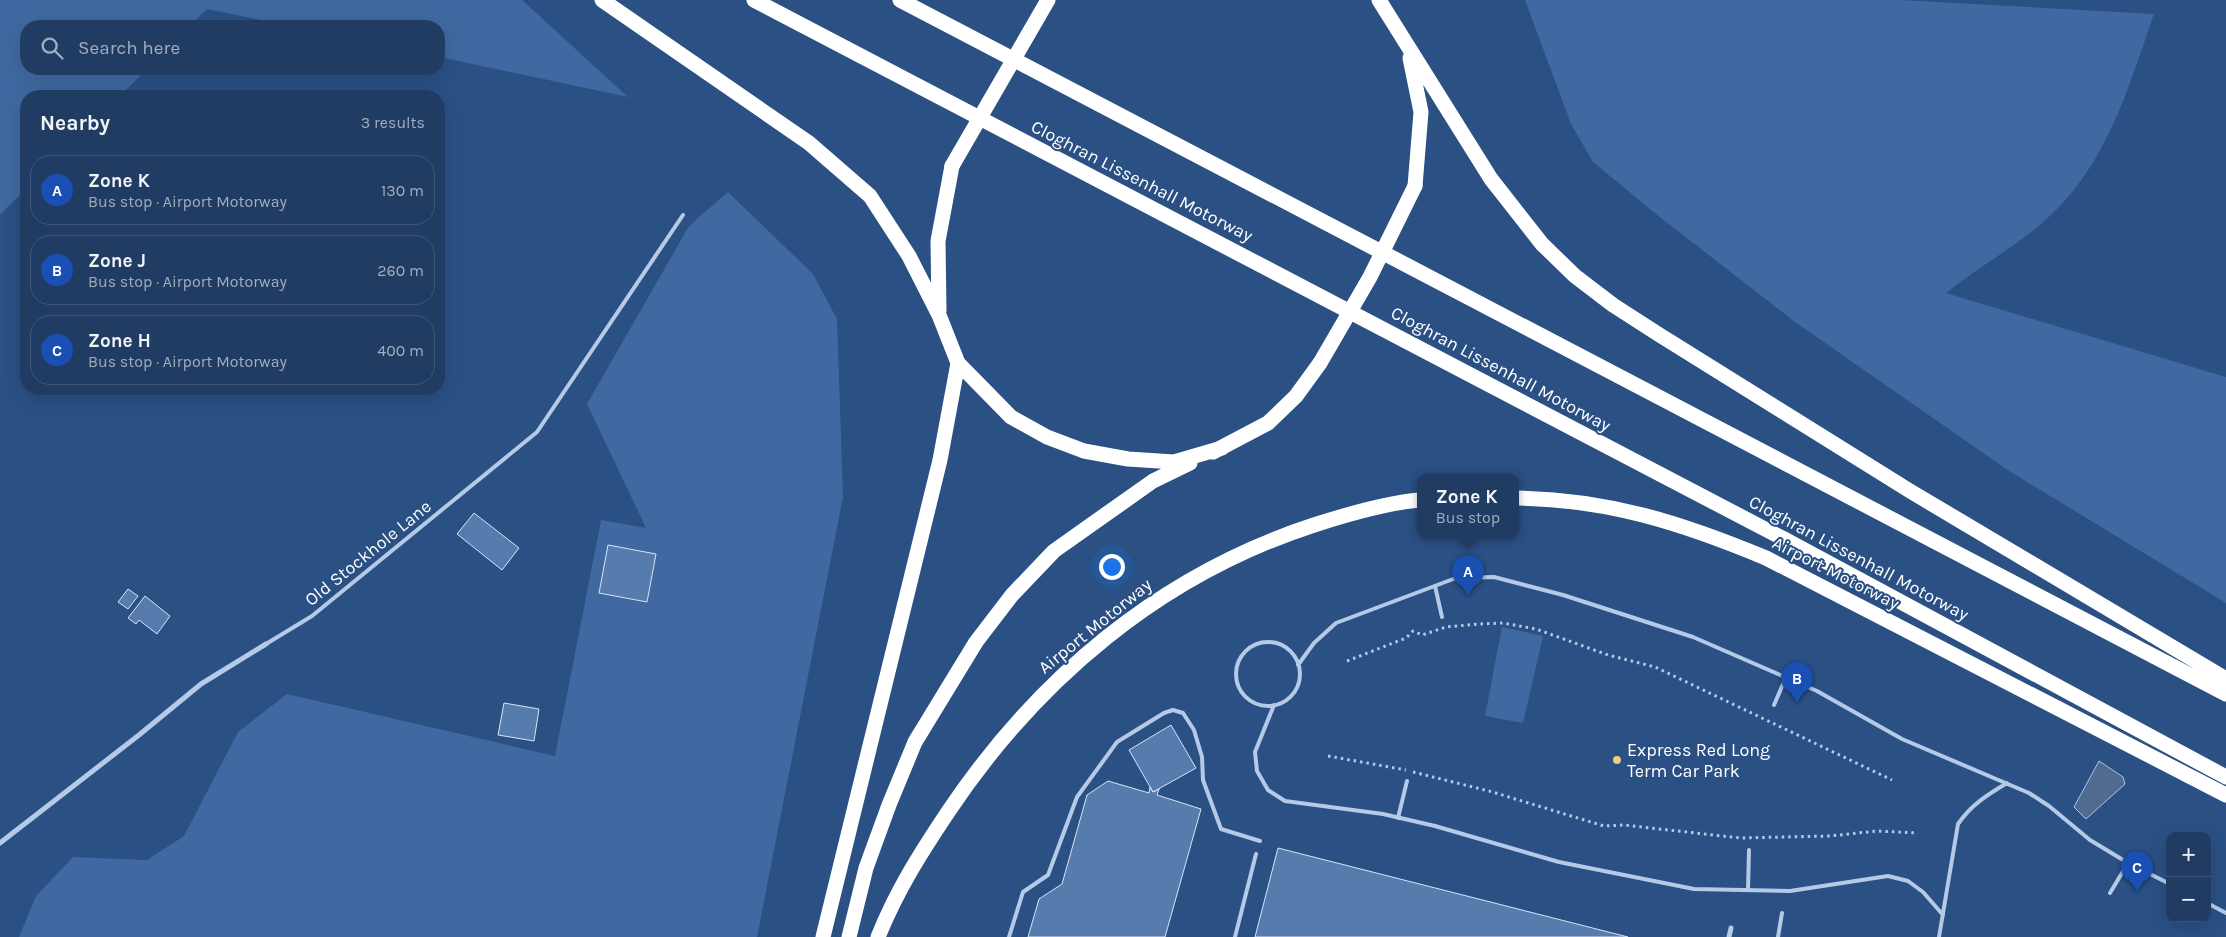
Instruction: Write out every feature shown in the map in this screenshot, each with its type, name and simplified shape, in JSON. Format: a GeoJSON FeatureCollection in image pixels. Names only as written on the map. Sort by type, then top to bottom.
{"type":"FeatureCollection","features":[{"type":"Feature","properties":{"kind":"highway"},"geometry":{"type":"LineString","coordinates":[[602,0],[809,142],[870,196],[909,256],[940,315],[958,363],[1011,417],[1047,437],[1084,451],[1128,460],[1174,462],[1222,448]]}},
{"type":"Feature","properties":{"kind":"highway","name":"Cloghran Lissenhall Motorway"},"geometry":{"type":"LineString","coordinates":[[754,0],[1784,539],[2226,777]]}},
{"type":"Feature","properties":{"kind":"highway"},"geometry":{"type":"LineString","coordinates":[[900,0],[2226,694]]}},
{"type":"Feature","properties":{"kind":"highway"},"geometry":{"type":"LineString","coordinates":[[940,315],[938,241],[952,166],[1048,0]]}},
{"type":"Feature","properties":{"kind":"highway"},"geometry":{"type":"LineString","coordinates":[[1379,0],[1491,179],[1542,244],[1590,288],[1658,334],[1910,491],[2226,679]]}},
{"type":"Feature","properties":{"kind":"highway"},"geometry":{"type":"LineString","coordinates":[[849,937],[866,868],[888,804],[915,742],[976,642],[1012,596],[1054,551],[1153,481],[1222,448],[1268,422],[1296,396],[1320,363],[1370,277],[1415,186],[1421,112],[1408,47]]}},
{"type":"Feature","properties":{"kind":"highway"},"geometry":{"type":"LineString","coordinates":[[823,937],[940,460],[958,363]]}},
{"type":"Feature","properties":{"kind":"highway","name":"Airport Motorway"},"geometry":{"type":"LineString","coordinates":[[1519,498],[1540,498],[1611,506],[1700,531],[1766,558],[2226,795]]}},
{"type":"Feature","properties":{"kind":"highway","name":"Airport Motorway"},"geometry":{"type":"LineString","coordinates":[[878,937],[894,897],[924,847],[974,772],[1032,703],[1086,654],[1168,592],[1221,562],[1277,537],[1340,516],[1417,500]]}},
{"type":"Feature","properties":{"kind":"street","name":"Old Stockhole Lane"},"geometry":{"type":"LineString","coordinates":[[0,843],[139,735],[201,684],[266,644]]}},
{"type":"Feature","properties":{"kind":"street"},"geometry":{"type":"LineString","coordinates":[[1729,937],[1731,928]]}},
{"type":"Feature","properties":{"kind":"lane","name":"Old Stockhole Lane"},"geometry":{"type":"LineString","coordinates":[[266,644],[312,616],[537,432],[683,214]]}},
{"type":"Feature","properties":{"kind":"lane"},"geometry":{"type":"LineString","coordinates":[[1298,665],[1314,642],[1336,623],[1456,578],[1494,577],[1563,595],[1693,637],[1817,691],[1902,739],[2007,783],[2049,806],[2090,840],[2128,863],[2166,882]]}},
{"type":"Feature","properties":{"kind":"lane"},"geometry":{"type":"LineString","coordinates":[[1435,586],[1442,617]]}},
{"type":"Feature","properties":{"kind":"lane"},"geometry":{"type":"LineString","coordinates":[[1277,643],[1294,655],[1298,665],[1300,675],[1295,690],[1284,701],[1274,705],[1254,702],[1246,696],[1236,678],[1240,658],[1256,644],[1277,643]]}},
{"type":"Feature","properties":{"kind":"lane"},"geometry":{"type":"LineString","coordinates":[[1774,705],[1786,677]]}},
{"type":"Feature","properties":{"kind":"lane"},"geometry":{"type":"LineString","coordinates":[[1274,705],[1255,752],[1257,771],[1268,790],[1285,801],[1398,818],[1569,864],[1694,889],[1790,891],[1888,876],[1908,880],[1923,892],[1943,915]]}},
{"type":"Feature","properties":{"kind":"lane"},"geometry":{"type":"LineString","coordinates":[[1009,937],[1023,892],[1048,875],[1077,798],[1117,742],[1164,713],[1173,710],[1183,713],[1194,730],[1202,757],[1203,780],[1221,828],[1260,841]]}},
{"type":"Feature","properties":{"kind":"lane"},"geometry":{"type":"LineString","coordinates":[[1398,818],[1407,781]]}},
{"type":"Feature","properties":{"kind":"lane"},"geometry":{"type":"LineString","coordinates":[[1939,937],[1958,824],[1968,809],[2007,783]]}},
{"type":"Feature","properties":{"kind":"lane"},"geometry":{"type":"LineString","coordinates":[[1748,890],[1749,850]]}},
{"type":"Feature","properties":{"kind":"lane"},"geometry":{"type":"LineString","coordinates":[[1235,937],[1256,854]]}},
{"type":"Feature","properties":{"kind":"lane"},"geometry":{"type":"LineString","coordinates":[[2110,893],[2128,863]]}},
{"type":"Feature","properties":{"kind":"lane"},"geometry":{"type":"LineString","coordinates":[[2211,905],[2226,913]]}},
{"type":"Feature","properties":{"kind":"lane"},"geometry":{"type":"LineString","coordinates":[[1778,937],[1782,913]]}},
{"type":"Feature","properties":{"kind":"path"},"geometry":{"type":"LineString","coordinates":[[1346,661],[1406,638],[1413,631],[1422,636],[1446,627],[1503,623],[1536,629],[1608,655],[1655,667],[1892,780]]}},
{"type":"Feature","properties":{"kind":"path"},"geometry":{"type":"LineString","coordinates":[[1328,756],[1394,767],[1480,788],[1604,826],[1624,824],[1740,838],[1830,836],[1877,831],[1918,833]]}},
{"type":"Feature","properties":{"kind":"shaded area"},"geometry":{"type":"Polygon","coordinates":[[[0,0],[522,0],[628,97],[445,58],[445,20],[261,20],[207,9],[196,20],[20,20],[20,75],[141,75],[126,90],[20,90],[20,195],[0,215],[0,0]]]}},
{"type":"Feature","properties":{"kind":"shaded area"},"geometry":{"type":"Polygon","coordinates":[[[1525,0],[1901,0],[2154,14],[2110,130],[2096,157],[2079,183],[2059,207],[2035,229],[1946,293],[2226,377],[2226,603],[2009,471],[1795,322],[1652,211],[1593,162],[1571,124],[1525,0]]]}},
{"type":"Feature","properties":{"kind":"shaded area"},"geometry":{"type":"Polygon","coordinates":[[[728,192],[813,274],[837,319],[843,497],[757,937],[19,937],[36,896],[73,857],[147,860],[184,836],[238,732],[287,694],[555,756],[601,520],[646,528],[587,404],[689,226],[728,192]]]}},
{"type":"Feature","properties":{"kind":"shaded area"},"geometry":{"type":"Polygon","coordinates":[[[1502,627],[1543,636],[1523,723],[1485,716],[1502,627]]]}},
{"type":"Feature","properties":{"kind":"shaded area"},"geometry":{"type":"Polygon","coordinates":[[[2099,761],[2123,777],[2125,784],[2086,819],[2074,807],[2099,761]]]}},
{"type":"Feature","properties":{"kind":"building"},"geometry":{"type":"Polygon","coordinates":[[[474,513],[519,548],[502,570],[457,534],[474,513]]]}},
{"type":"Feature","properties":{"kind":"building"},"geometry":{"type":"Polygon","coordinates":[[[608,545],[656,554],[647,602],[599,593],[608,545]]]}},
{"type":"Feature","properties":{"kind":"building"},"geometry":{"type":"Polygon","coordinates":[[[128,589],[138,596],[128,609],[118,602],[128,589]]]}},
{"type":"Feature","properties":{"kind":"building"},"geometry":{"type":"Polygon","coordinates":[[[145,596],[170,616],[157,634],[139,620],[136,624],[128,618],[145,596]]]}},
{"type":"Feature","properties":{"kind":"building"},"geometry":{"type":"Polygon","coordinates":[[[504,703],[539,709],[534,741],[498,735],[504,703]]]}},
{"type":"Feature","properties":{"kind":"building"},"geometry":{"type":"Polygon","coordinates":[[[1171,725],[1196,768],[1153,792],[1129,750],[1171,725]]]}},
{"type":"Feature","properties":{"kind":"building"},"geometry":{"type":"Polygon","coordinates":[[[1108,781],[1149,793],[1150,787],[1153,792],[1159,789],[1157,795],[1201,809],[1165,937],[1028,937],[1039,899],[1062,884],[1087,795],[1108,781]]]}},
{"type":"Feature","properties":{"kind":"building"},"geometry":{"type":"Polygon","coordinates":[[[1278,848],[1628,937],[1255,937],[1278,848]]]}},
{"type":"Feature","properties":{"kind":"place","name":"Zone K"},"geometry":{"type":"Point","coordinates":[1468,596]}},
{"type":"Feature","properties":{"kind":"place","name":"Zone J"},"geometry":{"type":"Point","coordinates":[1797,703]}},
{"type":"Feature","properties":{"kind":"place","name":"Express Red Long Term Car Park"},"geometry":{"type":"Point","coordinates":[1617,760]}},
{"type":"Feature","properties":{"kind":"place","name":"Zone H"},"geometry":{"type":"Point","coordinates":[2137,892]}}]}
